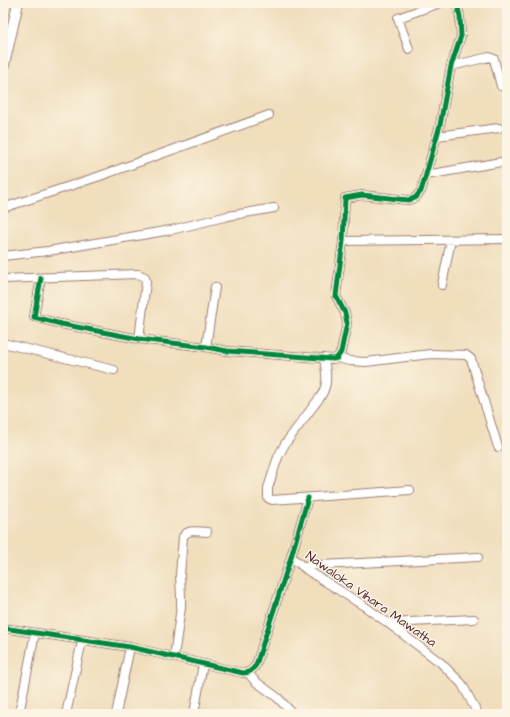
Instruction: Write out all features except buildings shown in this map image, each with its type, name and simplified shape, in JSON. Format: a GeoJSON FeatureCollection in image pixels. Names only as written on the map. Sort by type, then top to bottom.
{"type":"FeatureCollection","features":[{"type":"Feature","properties":{"kind":"street"},"geometry":{"type":"LineString","coordinates":[[3,69],[18,3]]}},
{"type":"Feature","properties":{"kind":"street"},"geometry":{"type":"LineString","coordinates":[[410,49],[398,18],[440,3]]}},
{"type":"Feature","properties":{"kind":"street"},"geometry":{"type":"LineString","coordinates":[[337,358],[341,352],[347,323],[345,313],[336,296],[343,241],[345,198],[362,195],[408,200],[415,198],[421,191],[440,125],[451,66],[461,36],[460,17],[456,3]]}},
{"type":"Feature","properties":{"kind":"street"},"geometry":{"type":"LineString","coordinates":[[451,66],[489,57],[494,59],[502,86]]}},
{"type":"Feature","properties":{"kind":"street"},"geometry":{"type":"LineString","coordinates":[[3,208],[100,176],[269,115]]}},
{"type":"Feature","properties":{"kind":"street"},"geometry":{"type":"LineString","coordinates":[[437,136],[499,128]]}},
{"type":"Feature","properties":{"kind":"street"},"geometry":{"type":"LineString","coordinates":[[426,175],[507,160]]}},
{"type":"Feature","properties":{"kind":"street"},"geometry":{"type":"LineString","coordinates":[[3,256],[48,251],[171,230],[228,216],[274,208]]}},
{"type":"Feature","properties":{"kind":"street"},"geometry":{"type":"LineString","coordinates":[[343,241],[507,239]]}},
{"type":"Feature","properties":{"kind":"street"},"geometry":{"type":"LineString","coordinates":[[442,285],[451,240]]}},
{"type":"Feature","properties":{"kind":"street"},"geometry":{"type":"LineString","coordinates":[[3,279],[138,274],[145,277],[146,282],[139,339]]}},
{"type":"Feature","properties":{"kind":"street"},"geometry":{"type":"LineString","coordinates":[[41,278],[34,317],[61,324],[139,339],[227,351],[333,359],[337,358],[366,362],[430,354],[466,356],[471,359],[498,447]]}},
{"type":"Feature","properties":{"kind":"street"},"geometry":{"type":"LineString","coordinates":[[206,347],[215,287]]}},
{"type":"Feature","properties":{"kind":"street"},"geometry":{"type":"LineString","coordinates":[[3,343],[114,370]]}},
{"type":"Feature","properties":{"kind":"street"},"geometry":{"type":"LineString","coordinates":[[324,358],[327,376],[325,389],[285,444],[278,457],[268,488],[268,498],[272,500],[308,498],[410,490]]}},
{"type":"Feature","properties":{"kind":"street","name":"Nawaloka Vihara Mawatha"},"geometry":{"type":"LineString","coordinates":[[308,498],[291,557],[307,570],[364,606],[441,663],[462,684],[478,714]]}},
{"type":"Feature","properties":{"kind":"street"},"geometry":{"type":"LineString","coordinates":[[174,657],[181,606],[180,575],[183,537],[186,532],[190,531],[207,532]]}},
{"type":"Feature","properties":{"kind":"street"},"geometry":{"type":"LineString","coordinates":[[3,628],[130,647],[248,673],[256,665],[291,557]]}},
{"type":"Feature","properties":{"kind":"street"},"geometry":{"type":"LineString","coordinates":[[302,566],[478,557]]}},
{"type":"Feature","properties":{"kind":"street"},"geometry":{"type":"LineString","coordinates":[[388,623],[474,619]]}},
{"type":"Feature","properties":{"kind":"street"},"geometry":{"type":"LineString","coordinates":[[19,714],[35,633]]}},
{"type":"Feature","properties":{"kind":"street"},"geometry":{"type":"LineString","coordinates":[[66,714],[82,640]]}},
{"type":"Feature","properties":{"kind":"street"},"geometry":{"type":"LineString","coordinates":[[116,714],[130,647]]}},
{"type":"Feature","properties":{"kind":"street"},"geometry":{"type":"LineString","coordinates":[[194,714],[203,664]]}},
{"type":"Feature","properties":{"kind":"street"},"geometry":{"type":"LineString","coordinates":[[248,673],[255,681],[278,698],[294,714]]}},
{"type":"Feature","properties":{"kind":"cycle path"},"geometry":{"type":"LineString","coordinates":[[41,278],[34,317],[61,324],[139,339],[227,351],[333,359],[337,358],[341,352],[347,323],[345,313],[336,296],[343,241],[345,198],[362,195],[408,200],[415,198],[421,191],[440,125],[451,66],[461,36],[460,17],[457,3]]}},
{"type":"Feature","properties":{"kind":"cycle path"},"geometry":{"type":"LineString","coordinates":[[3,628],[130,647],[243,673],[249,672],[256,665],[291,557],[308,498]]}}]}
